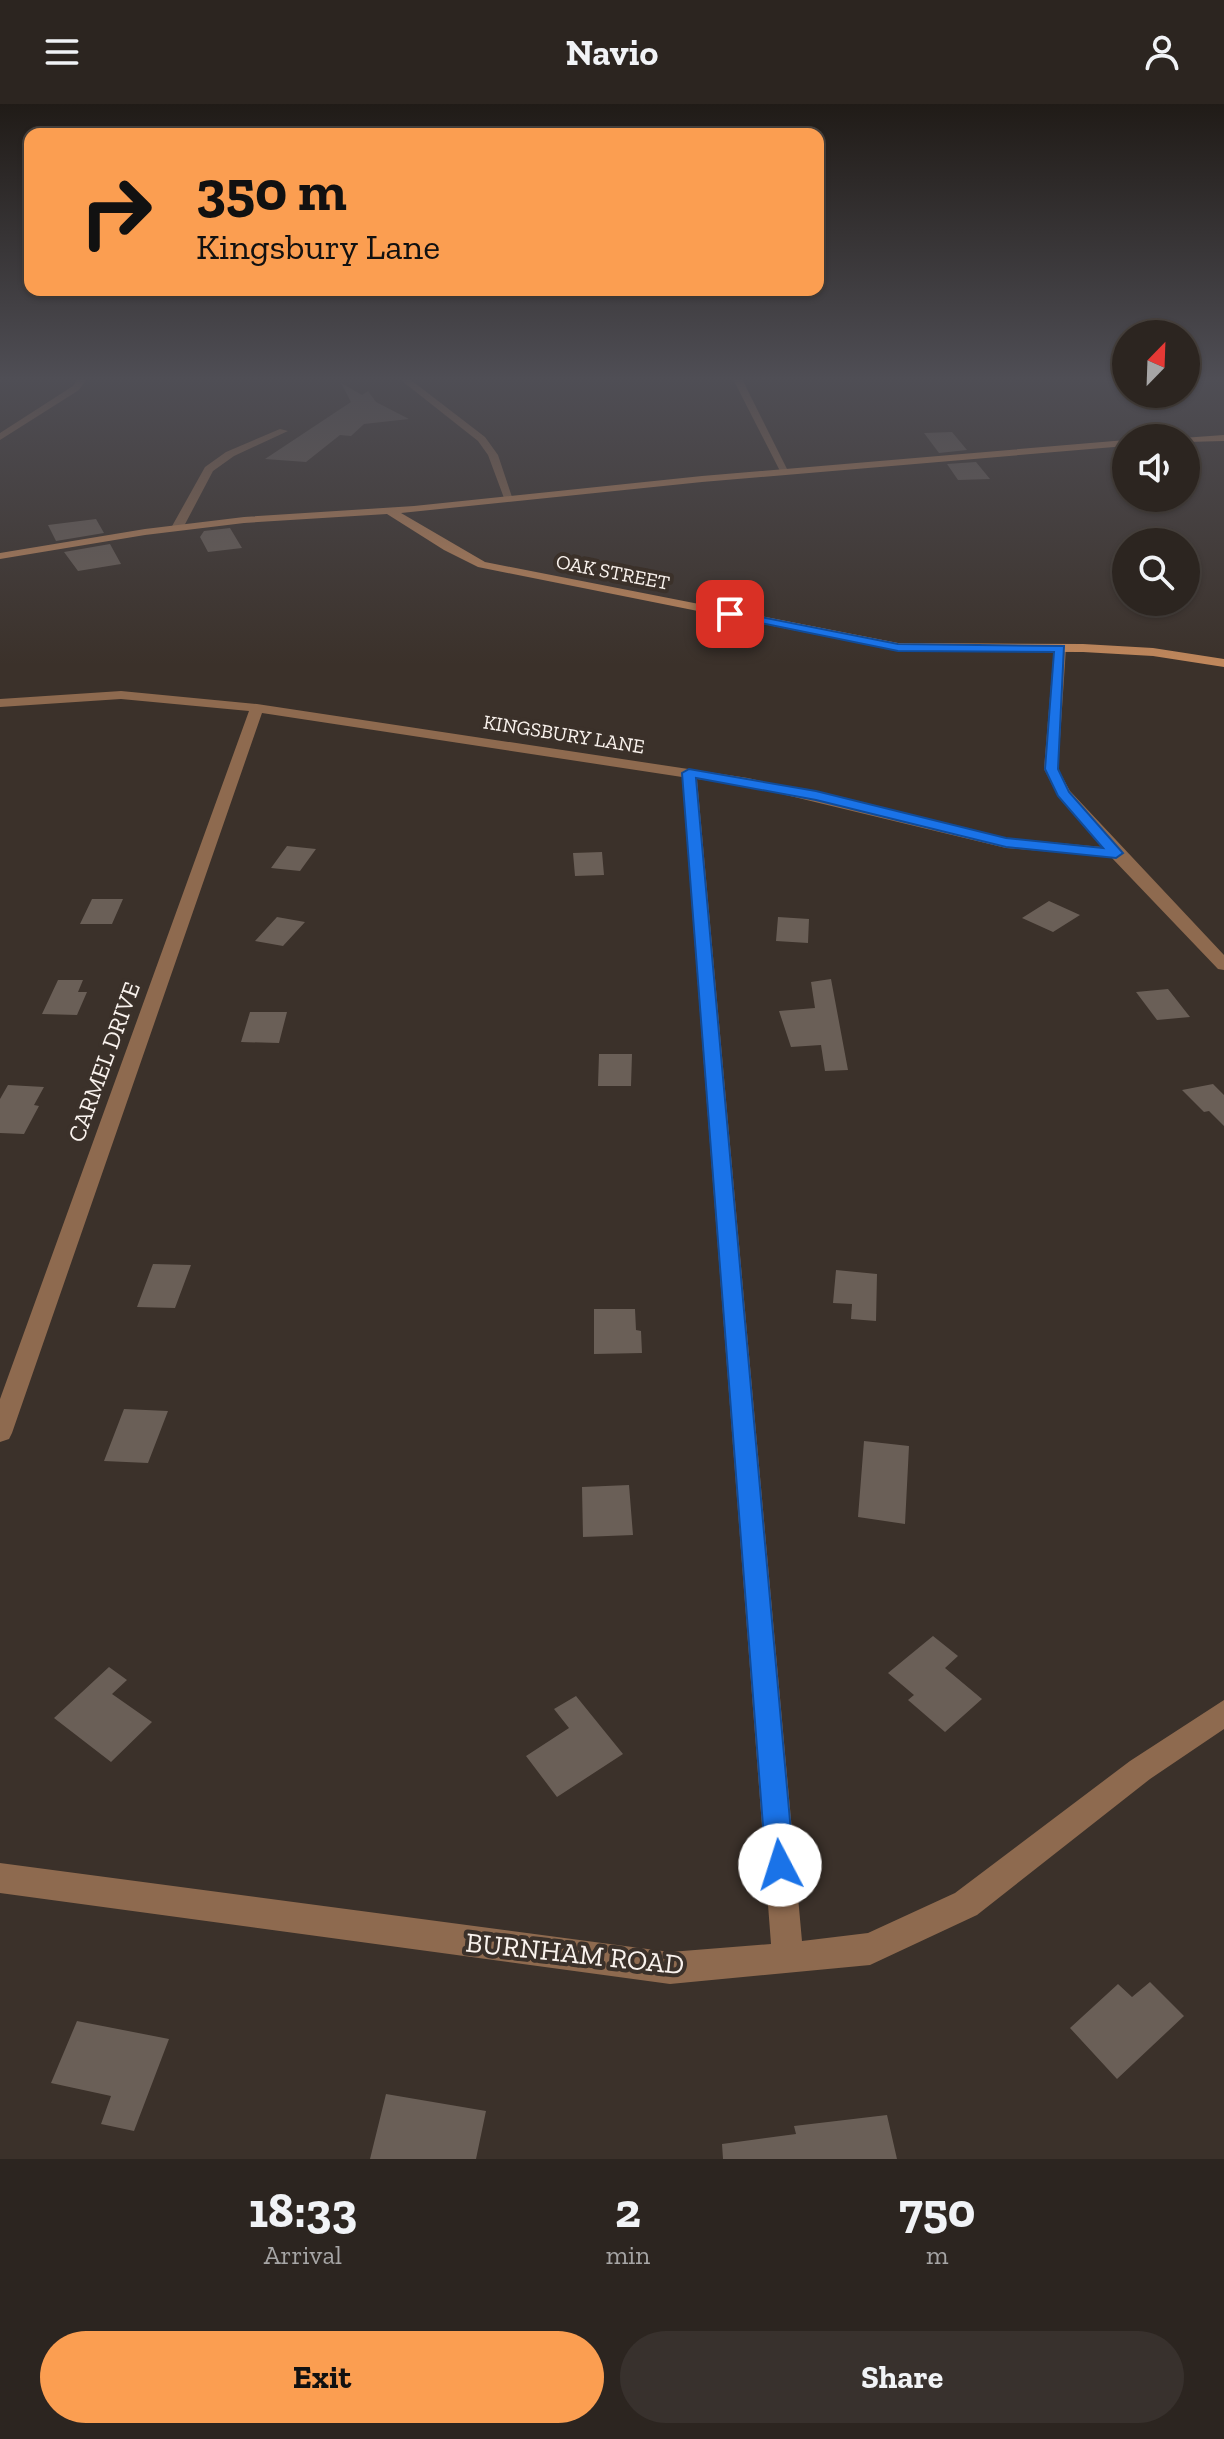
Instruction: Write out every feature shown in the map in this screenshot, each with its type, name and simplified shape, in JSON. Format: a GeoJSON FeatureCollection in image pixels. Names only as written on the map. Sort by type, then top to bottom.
{"type":"FeatureCollection","features":[{"type":"Feature","properties":{"kind":"street"},"geometry":{"type":"LineString","coordinates":[[177,528],[207,473]]}},
{"type":"Feature","properties":{"kind":"street"},"geometry":{"type":"LineString","coordinates":[[500,473],[509,498]]}},
{"type":"Feature","properties":{"kind":"street"},"geometry":{"type":"LineString","coordinates":[[0,556],[177,528],[390,511],[766,473]]}},
{"type":"Feature","properties":{"kind":"street","name":"OAK STREET"},"geometry":{"type":"LineString","coordinates":[[390,511],[448,548],[482,565],[898,647],[1153,652],[1224,663]]}},
{"type":"Feature","properties":{"kind":"street"},"geometry":{"type":"LineString","coordinates":[[1060,648],[1051,769],[1063,793],[1224,965]]}},
{"type":"Feature","properties":{"kind":"street","name":"KINGSBURY LANE"},"geometry":{"type":"LineString","coordinates":[[0,703],[121,695],[175,697],[257,708],[689,773],[816,796],[1006,843],[1116,853]]}},
{"type":"Feature","properties":{"kind":"street","name":"CARMEL DRIVE"},"geometry":{"type":"LineString","coordinates":[[0,1433],[257,708]]}},
{"type":"Feature","properties":{"kind":"street"},"geometry":{"type":"LineString","coordinates":[[689,773],[788,1959]]}},
{"type":"Feature","properties":{"kind":"street","name":"BURNHAM ROAD"},"geometry":{"type":"LineString","coordinates":[[0,1878],[670,1968],[870,1949],[966,1904],[1140,1770],[1224,1713]]}},
{"type":"Feature","properties":{"kind":"building"},"geometry":{"type":"Polygon","coordinates":[[[953,473],[985,473],[990,479],[958,480],[953,473]]]}},
{"type":"Feature","properties":{"kind":"building"},"geometry":{"type":"Polygon","coordinates":[[[96,519],[104,533],[56,541],[48,525],[96,519]]]}},
{"type":"Feature","properties":{"kind":"building"},"geometry":{"type":"Polygon","coordinates":[[[230,528],[242,548],[208,552],[200,537],[204,531],[230,528]]]}},
{"type":"Feature","properties":{"kind":"building"},"geometry":{"type":"Polygon","coordinates":[[[110,544],[121,564],[78,571],[64,552],[110,544]]]}},
{"type":"Feature","properties":{"kind":"building"},"geometry":{"type":"Polygon","coordinates":[[[287,846],[316,849],[300,871],[271,868],[287,846]]]}},
{"type":"Feature","properties":{"kind":"building"},"geometry":{"type":"Polygon","coordinates":[[[602,852],[604,875],[575,876],[573,853],[602,852]]]}},
{"type":"Feature","properties":{"kind":"building"},"geometry":{"type":"Polygon","coordinates":[[[92,899],[123,899],[112,924],[80,924],[92,899]]]}},
{"type":"Feature","properties":{"kind":"building"},"geometry":{"type":"Polygon","coordinates":[[[1049,901],[1080,915],[1053,932],[1022,918],[1049,901]]]}},
{"type":"Feature","properties":{"kind":"building"},"geometry":{"type":"Polygon","coordinates":[[[277,917],[305,922],[283,946],[255,941],[277,917]]]}},
{"type":"Feature","properties":{"kind":"building"},"geometry":{"type":"Polygon","coordinates":[[[778,917],[809,919],[808,943],[776,941],[778,917]]]}},
{"type":"Feature","properties":{"kind":"building"},"geometry":{"type":"Polygon","coordinates":[[[831,979],[848,1070],[825,1071],[821,1045],[791,1047],[779,1011],[815,1008],[811,982],[831,979]]]}},
{"type":"Feature","properties":{"kind":"building"},"geometry":{"type":"Polygon","coordinates":[[[58,980],[83,980],[78,992],[87,992],[77,1015],[42,1014],[58,980]]]}},
{"type":"Feature","properties":{"kind":"building"},"geometry":{"type":"Polygon","coordinates":[[[1168,989],[1190,1017],[1157,1020],[1136,992],[1168,989]]]}},
{"type":"Feature","properties":{"kind":"building"},"geometry":{"type":"Polygon","coordinates":[[[250,1012],[287,1012],[279,1043],[241,1042],[250,1012]]]}},
{"type":"Feature","properties":{"kind":"building"},"geometry":{"type":"Polygon","coordinates":[[[599,1054],[632,1054],[631,1086],[598,1086],[599,1054]]]}},
{"type":"Feature","properties":{"kind":"building"},"geometry":{"type":"Polygon","coordinates":[[[1213,1084],[1224,1095],[1224,1126],[1182,1090],[1213,1084]]]}},
{"type":"Feature","properties":{"kind":"building"},"geometry":{"type":"Polygon","coordinates":[[[8,1085],[44,1087],[34,1105],[39,1106],[24,1134],[0,1133],[0,1099],[8,1085]]]}},
{"type":"Feature","properties":{"kind":"building"},"geometry":{"type":"Polygon","coordinates":[[[153,1264],[191,1265],[175,1308],[137,1307],[153,1264]]]}},
{"type":"Feature","properties":{"kind":"building"},"geometry":{"type":"Polygon","coordinates":[[[836,1270],[877,1274],[876,1321],[851,1319],[852,1304],[833,1303],[836,1270]]]}},
{"type":"Feature","properties":{"kind":"building"},"geometry":{"type":"Polygon","coordinates":[[[594,1309],[635,1309],[636,1330],[641,1331],[642,1353],[594,1354],[594,1309]]]}},
{"type":"Feature","properties":{"kind":"building"},"geometry":{"type":"Polygon","coordinates":[[[124,1409],[168,1411],[148,1463],[104,1461],[124,1409]]]}},
{"type":"Feature","properties":{"kind":"building"},"geometry":{"type":"Polygon","coordinates":[[[864,1441],[909,1446],[905,1524],[858,1517],[864,1441]]]}},
{"type":"Feature","properties":{"kind":"building"},"geometry":{"type":"Polygon","coordinates":[[[629,1485],[633,1535],[583,1537],[582,1487],[629,1485]]]}},
{"type":"Feature","properties":{"kind":"building"},"geometry":{"type":"Polygon","coordinates":[[[933,1636],[958,1656],[945,1668],[982,1699],[945,1732],[908,1700],[914,1695],[888,1673],[933,1636]]]}},
{"type":"Feature","properties":{"kind":"building"},"geometry":{"type":"Polygon","coordinates":[[[109,1667],[127,1680],[112,1694],[152,1722],[111,1762],[54,1718],[109,1667]]]}},
{"type":"Feature","properties":{"kind":"building"},"geometry":{"type":"Polygon","coordinates":[[[576,1696],[623,1754],[557,1797],[526,1756],[569,1728],[554,1709],[576,1696]]]}},
{"type":"Feature","properties":{"kind":"building"},"geometry":{"type":"Polygon","coordinates":[[[1150,1982],[1184,2016],[1117,2079],[1070,2028],[1118,1984],[1132,1997],[1150,1982]]]}},
{"type":"Feature","properties":{"kind":"building"},"geometry":{"type":"Polygon","coordinates":[[[77,2021],[169,2039],[134,2131],[101,2124],[111,2096],[51,2083],[77,2021]]]}},
{"type":"Feature","properties":{"kind":"building"},"geometry":{"type":"Polygon","coordinates":[[[386,2094],[486,2111],[476,2159],[370,2159],[386,2094]]]}},
{"type":"Feature","properties":{"kind":"building"},"geometry":{"type":"Polygon","coordinates":[[[887,2115],[897,2159],[723,2159],[722,2144],[796,2134],[794,2126],[887,2115]]]}},
{"type":"Feature","properties":{"kind":"route"},"geometry":{"type":"LineString","coordinates":[[730,614],[898,647],[1060,648],[1051,769],[1063,793],[1116,853],[1006,843],[816,796],[689,773],[780,1865]]}}]}
